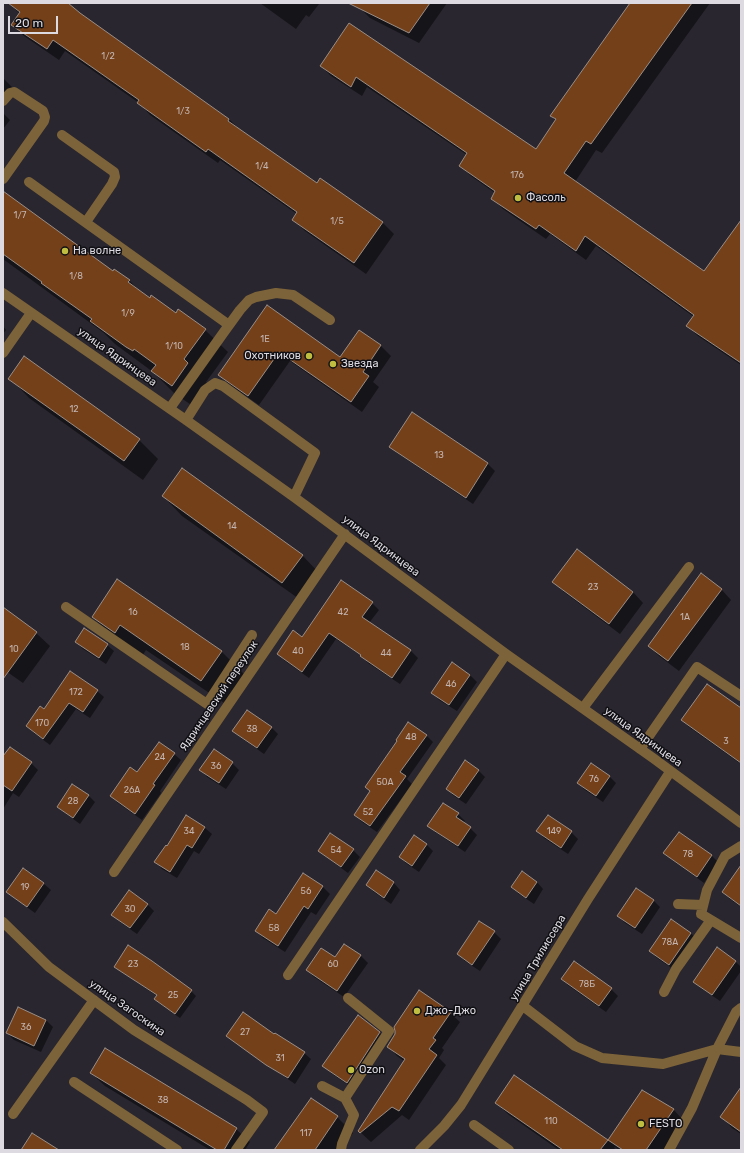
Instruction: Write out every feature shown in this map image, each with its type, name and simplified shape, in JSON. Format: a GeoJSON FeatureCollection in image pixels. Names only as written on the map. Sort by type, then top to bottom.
{"type":"FeatureCollection","features":[{"type":"Feature","properties":{"kind":"street"},"geometry":{"type":"LineString","coordinates":[[3,101],[10,93],[14,92],[43,111],[45,117],[44,121],[6,167],[3,179]]}},
{"type":"Feature","properties":{"kind":"street"},"geometry":{"type":"LineString","coordinates":[[62,135],[114,172],[115,177],[112,184],[86,222]]}},
{"type":"Feature","properties":{"kind":"street"},"geometry":{"type":"LineString","coordinates":[[29,182],[229,325]]}},
{"type":"Feature","properties":{"kind":"street","name":"улица Ядринцева"},"geometry":{"type":"LineString","coordinates":[[3,293],[170,408],[294,497],[506,654],[741,823]]}},
{"type":"Feature","properties":{"kind":"street"},"geometry":{"type":"LineString","coordinates":[[170,408],[229,325],[249,300],[276,293],[293,295],[330,320]]}},
{"type":"Feature","properties":{"kind":"street"},"geometry":{"type":"LineString","coordinates":[[3,353],[31,313]]}},
{"type":"Feature","properties":{"kind":"street"},"geometry":{"type":"LineString","coordinates":[[186,420],[206,390],[215,383],[223,386],[315,453],[294,497]]}},
{"type":"Feature","properties":{"kind":"street","name":"Ядринцевский переулок"},"geometry":{"type":"LineString","coordinates":[[114,872],[345,534]]}},
{"type":"Feature","properties":{"kind":"street"},"geometry":{"type":"LineString","coordinates":[[583,708],[689,567]]}},
{"type":"Feature","properties":{"kind":"street"},"geometry":{"type":"LineString","coordinates":[[66,607],[207,704],[252,635]]}},
{"type":"Feature","properties":{"kind":"street"},"geometry":{"type":"LineString","coordinates":[[288,975],[506,654]]}},
{"type":"Feature","properties":{"kind":"street"},"geometry":{"type":"LineString","coordinates":[[640,749],[697,667],[741,696]]}},
{"type":"Feature","properties":{"kind":"street","name":"улица Трилиссера"},"geometry":{"type":"LineString","coordinates":[[420,1150],[461,1106],[588,899],[670,772]]}},
{"type":"Feature","properties":{"kind":"street"},"geometry":{"type":"LineString","coordinates":[[741,846],[725,856],[707,890],[702,914],[741,938]]}},
{"type":"Feature","properties":{"kind":"street"},"geometry":{"type":"LineString","coordinates":[[678,904],[703,905]]}},
{"type":"Feature","properties":{"kind":"street"},"geometry":{"type":"LineString","coordinates":[[664,992],[676,969],[711,920]]}},
{"type":"Feature","properties":{"kind":"street","name":"улица Загоскина"},"geometry":{"type":"LineString","coordinates":[[3,922],[49,967],[134,1030],[247,1100],[263,1112],[236,1150]]}},
{"type":"Feature","properties":{"kind":"street"},"geometry":{"type":"LineString","coordinates":[[345,1098],[389,1031],[348,998]]}},
{"type":"Feature","properties":{"kind":"street"},"geometry":{"type":"LineString","coordinates":[[13,1114],[94,1000]]}},
{"type":"Feature","properties":{"kind":"street"},"geometry":{"type":"LineString","coordinates":[[523,1006],[575,1046],[602,1058],[663,1064],[717,1049],[741,1052]]}},
{"type":"Feature","properties":{"kind":"street"},"geometry":{"type":"LineString","coordinates":[[669,1150],[692,1108],[717,1049],[736,1012],[741,1008]]}},
{"type":"Feature","properties":{"kind":"street"},"geometry":{"type":"LineString","coordinates":[[74,1082],[177,1150]]}},
{"type":"Feature","properties":{"kind":"street"},"geometry":{"type":"LineString","coordinates":[[322,1086],[345,1098],[354,1115],[341,1150]]}},
{"type":"Feature","properties":{"kind":"street"},"geometry":{"type":"LineString","coordinates":[[474,1125],[509,1150]]}},
{"type":"Feature","properties":{"kind":"building"},"geometry":{"type":"Polygon","coordinates":[[[8,3],[68,3],[229,119],[228,121],[317,183],[320,178],[383,222],[354,263],[292,220],[297,212],[208,149],[206,152],[137,103],[139,100],[53,40],[47,49],[11,25],[20,12],[8,3]]]}},
{"type":"Feature","properties":{"kind":"building"},"geometry":{"type":"Polygon","coordinates":[[[348,3],[430,3],[409,33],[348,3]]]}},
{"type":"Feature","properties":{"kind":"building"},"geometry":{"type":"Polygon","coordinates":[[[630,3],[692,3],[591,144],[586,141],[564,173],[704,271],[741,220],[741,363],[686,326],[694,315],[585,236],[576,251],[539,225],[536,229],[491,199],[495,191],[459,166],[467,153],[356,77],[351,87],[320,66],[349,23],[536,149],[556,119],[550,116],[630,3]]]}},
{"type":"Feature","properties":{"kind":"building"},"geometry":{"type":"Polygon","coordinates":[[[3,191],[113,271],[114,269],[130,280],[128,282],[150,298],[151,295],[176,313],[178,309],[206,329],[184,359],[188,363],[172,386],[151,371],[156,365],[134,349],[133,351],[126,347],[90,321],[92,319],[3,254],[3,191]]]}},
{"type":"Feature","properties":{"kind":"building"},"geometry":{"type":"Polygon","coordinates":[[[267,305],[340,357],[359,330],[381,345],[363,372],[369,376],[351,402],[279,352],[248,396],[218,375],[267,305]]]}},
{"type":"Feature","properties":{"kind":"building"},"geometry":{"type":"Polygon","coordinates":[[[24,356],[140,439],[124,461],[8,379],[24,356]]]}},
{"type":"Feature","properties":{"kind":"building"},"geometry":{"type":"Polygon","coordinates":[[[412,412],[488,463],[466,498],[389,447],[412,412]]]}},
{"type":"Feature","properties":{"kind":"building"},"geometry":{"type":"Polygon","coordinates":[[[182,468],[303,555],[282,583],[162,496],[182,468]]]}},
{"type":"Feature","properties":{"kind":"building"},"geometry":{"type":"Polygon","coordinates":[[[577,549],[633,592],[609,624],[552,582],[577,549]]]}},
{"type":"Feature","properties":{"kind":"building"},"geometry":{"type":"Polygon","coordinates":[[[701,573],[722,589],[668,661],[648,646],[701,573]]]}},
{"type":"Feature","properties":{"kind":"building"},"geometry":{"type":"Polygon","coordinates":[[[117,579],[222,651],[201,681],[120,625],[115,633],[92,617],[117,579]]]}},
{"type":"Feature","properties":{"kind":"building"},"geometry":{"type":"Polygon","coordinates":[[[341,580],[373,602],[362,617],[411,650],[392,678],[329,633],[302,672],[277,654],[293,630],[302,637],[341,580]]]}},
{"type":"Feature","properties":{"kind":"building"},"geometry":{"type":"Polygon","coordinates":[[[3,607],[37,632],[3,679],[3,607]]]}},
{"type":"Feature","properties":{"kind":"building"},"geometry":{"type":"Polygon","coordinates":[[[84,628],[108,644],[99,658],[75,642],[84,628]]]}},
{"type":"Feature","properties":{"kind":"building"},"geometry":{"type":"Polygon","coordinates":[[[452,662],[470,675],[449,705],[431,693],[452,662]]]}},
{"type":"Feature","properties":{"kind":"building"},"geometry":{"type":"Polygon","coordinates":[[[70,671],[98,690],[83,712],[69,703],[43,739],[26,726],[40,706],[44,709],[70,671]]]}},
{"type":"Feature","properties":{"kind":"building"},"geometry":{"type":"Polygon","coordinates":[[[707,684],[741,708],[741,763],[681,720],[707,684]]]}},
{"type":"Feature","properties":{"kind":"building"},"geometry":{"type":"Polygon","coordinates":[[[247,710],[272,727],[257,748],[232,731],[247,710]]]}},
{"type":"Feature","properties":{"kind":"building"},"geometry":{"type":"Polygon","coordinates":[[[408,722],[427,735],[400,772],[406,776],[370,826],[354,815],[370,791],[365,787],[397,741],[396,740],[408,722]]]}},
{"type":"Feature","properties":{"kind":"building"},"geometry":{"type":"Polygon","coordinates":[[[159,742],[175,753],[153,784],[155,785],[135,814],[110,796],[130,767],[137,772],[159,742]]]}},
{"type":"Feature","properties":{"kind":"building"},"geometry":{"type":"Polygon","coordinates":[[[10,747],[32,762],[12,791],[3,785],[3,756],[10,747]]]}},
{"type":"Feature","properties":{"kind":"building"},"geometry":{"type":"Polygon","coordinates":[[[214,749],[233,762],[219,783],[199,770],[214,749]]]}},
{"type":"Feature","properties":{"kind":"building"},"geometry":{"type":"Polygon","coordinates":[[[465,760],[479,770],[459,798],[446,789],[465,760]]]}},
{"type":"Feature","properties":{"kind":"building"},"geometry":{"type":"Polygon","coordinates":[[[591,763],[610,776],[596,796],[577,783],[591,763]]]}},
{"type":"Feature","properties":{"kind":"building"},"geometry":{"type":"Polygon","coordinates":[[[72,784],[89,795],[73,818],[57,807],[72,784]]]}},
{"type":"Feature","properties":{"kind":"building"},"geometry":{"type":"Polygon","coordinates":[[[443,803],[459,813],[456,817],[471,827],[458,846],[427,826],[443,803]]]}},
{"type":"Feature","properties":{"kind":"building"},"geometry":{"type":"Polygon","coordinates":[[[186,815],[205,827],[192,848],[187,845],[170,872],[154,862],[166,845],[167,846],[186,815]]]}},
{"type":"Feature","properties":{"kind":"building"},"geometry":{"type":"Polygon","coordinates":[[[548,815],[572,831],[561,848],[536,831],[548,815]]]}},
{"type":"Feature","properties":{"kind":"building"},"geometry":{"type":"Polygon","coordinates":[[[679,832],[712,855],[697,877],[663,853],[679,832]]]}},
{"type":"Feature","properties":{"kind":"building"},"geometry":{"type":"Polygon","coordinates":[[[330,833],[354,849],[341,867],[318,851],[330,833]]]}},
{"type":"Feature","properties":{"kind":"building"},"geometry":{"type":"Polygon","coordinates":[[[414,835],[427,844],[412,866],[399,857],[414,835]]]}},
{"type":"Feature","properties":{"kind":"building"},"geometry":{"type":"Polygon","coordinates":[[[741,865],[741,906],[722,892],[741,865]]]}},
{"type":"Feature","properties":{"kind":"building"},"geometry":{"type":"Polygon","coordinates":[[[23,868],[44,883],[27,907],[6,892],[23,868]]]}},
{"type":"Feature","properties":{"kind":"building"},"geometry":{"type":"Polygon","coordinates":[[[376,870],[394,882],[384,898],[366,885],[376,870]]]}},
{"type":"Feature","properties":{"kind":"building"},"geometry":{"type":"Polygon","coordinates":[[[522,871],[537,882],[526,898],[511,887],[522,871]]]}},
{"type":"Feature","properties":{"kind":"building"},"geometry":{"type":"Polygon","coordinates":[[[303,873],[323,886],[308,909],[304,906],[278,946],[255,931],[269,909],[276,914],[303,873]]]}},
{"type":"Feature","properties":{"kind":"building"},"geometry":{"type":"Polygon","coordinates":[[[636,888],[654,900],[635,928],[617,916],[636,888]]]}},
{"type":"Feature","properties":{"kind":"building"},"geometry":{"type":"Polygon","coordinates":[[[129,890],[148,904],[130,928],[111,915],[129,890]]]}},
{"type":"Feature","properties":{"kind":"building"},"geometry":{"type":"Polygon","coordinates":[[[671,919],[691,933],[669,965],[649,951],[671,919]]]}},
{"type":"Feature","properties":{"kind":"building"},"geometry":{"type":"Polygon","coordinates":[[[479,921],[495,931],[472,965],[457,954],[479,921]]]}},
{"type":"Feature","properties":{"kind":"building"},"geometry":{"type":"Polygon","coordinates":[[[344,944],[361,955],[337,991],[306,970],[321,948],[335,957],[344,944]]]}},
{"type":"Feature","properties":{"kind":"building"},"geometry":{"type":"Polygon","coordinates":[[[128,945],[192,990],[175,1014],[154,999],[157,995],[114,967],[128,945]]]}},
{"type":"Feature","properties":{"kind":"building"},"geometry":{"type":"Polygon","coordinates":[[[717,947],[736,961],[712,995],[693,982],[717,947]]]}},
{"type":"Feature","properties":{"kind":"building"},"geometry":{"type":"Polygon","coordinates":[[[574,961],[612,988],[599,1006],[561,979],[574,961]]]}},
{"type":"Feature","properties":{"kind":"building"},"geometry":{"type":"Polygon","coordinates":[[[419,990],[451,1012],[433,1038],[436,1040],[429,1049],[437,1055],[399,1111],[392,1107],[360,1133],[358,1131],[405,1059],[387,1047],[395,1034],[394,1027],[419,990]]]}},
{"type":"Feature","properties":{"kind":"building"},"geometry":{"type":"Polygon","coordinates":[[[18,1007],[46,1020],[34,1046],[6,1033],[18,1007]]]}},
{"type":"Feature","properties":{"kind":"building"},"geometry":{"type":"Polygon","coordinates":[[[243,1012],[274,1034],[275,1033],[305,1052],[288,1078],[266,1065],[226,1036],[243,1012]]]}},
{"type":"Feature","properties":{"kind":"building"},"geometry":{"type":"Polygon","coordinates":[[[358,1015],[380,1032],[347,1083],[322,1066],[358,1015]]]}},
{"type":"Feature","properties":{"kind":"building"},"geometry":{"type":"Polygon","coordinates":[[[105,1048],[237,1128],[224,1150],[217,1150],[90,1073],[105,1048]]]}},
{"type":"Feature","properties":{"kind":"building"},"geometry":{"type":"Polygon","coordinates":[[[514,1075],[608,1140],[600,1150],[563,1150],[495,1103],[514,1075]]]}},
{"type":"Feature","properties":{"kind":"building"},"geometry":{"type":"Polygon","coordinates":[[[741,1087],[741,1132],[720,1117],[741,1087]]]}},
{"type":"Feature","properties":{"kind":"building","name":"FESTO"},"geometry":{"type":"Polygon","coordinates":[[[642,1090],[674,1109],[646,1150],[623,1150],[608,1140],[642,1090]]]}},
{"type":"Feature","properties":{"kind":"building"},"geometry":{"type":"Polygon","coordinates":[[[311,1098],[338,1116],[315,1150],[274,1150],[311,1098]]]}},
{"type":"Feature","properties":{"kind":"building"},"geometry":{"type":"Polygon","coordinates":[[[32,1133],[59,1150],[21,1150],[32,1133]]]}},
{"type":"Feature","properties":{"kind":"place","name":"Фасоль"},"geometry":{"type":"Point","coordinates":[518,198]}},
{"type":"Feature","properties":{"kind":"place","name":"На волне"},"geometry":{"type":"Point","coordinates":[65,251]}},
{"type":"Feature","properties":{"kind":"place","name":"Охотников"},"geometry":{"type":"Point","coordinates":[309,356]}},
{"type":"Feature","properties":{"kind":"place","name":"Звезда"},"geometry":{"type":"Point","coordinates":[333,364]}},
{"type":"Feature","properties":{"kind":"place","name":"Джо-Джо"},"geometry":{"type":"Point","coordinates":[417,1011]}},
{"type":"Feature","properties":{"kind":"place","name":"Ozon"},"geometry":{"type":"Point","coordinates":[351,1070]}},
{"type":"Feature","properties":{"kind":"place","name":"FESTO"},"geometry":{"type":"Point","coordinates":[641,1124]}}]}
